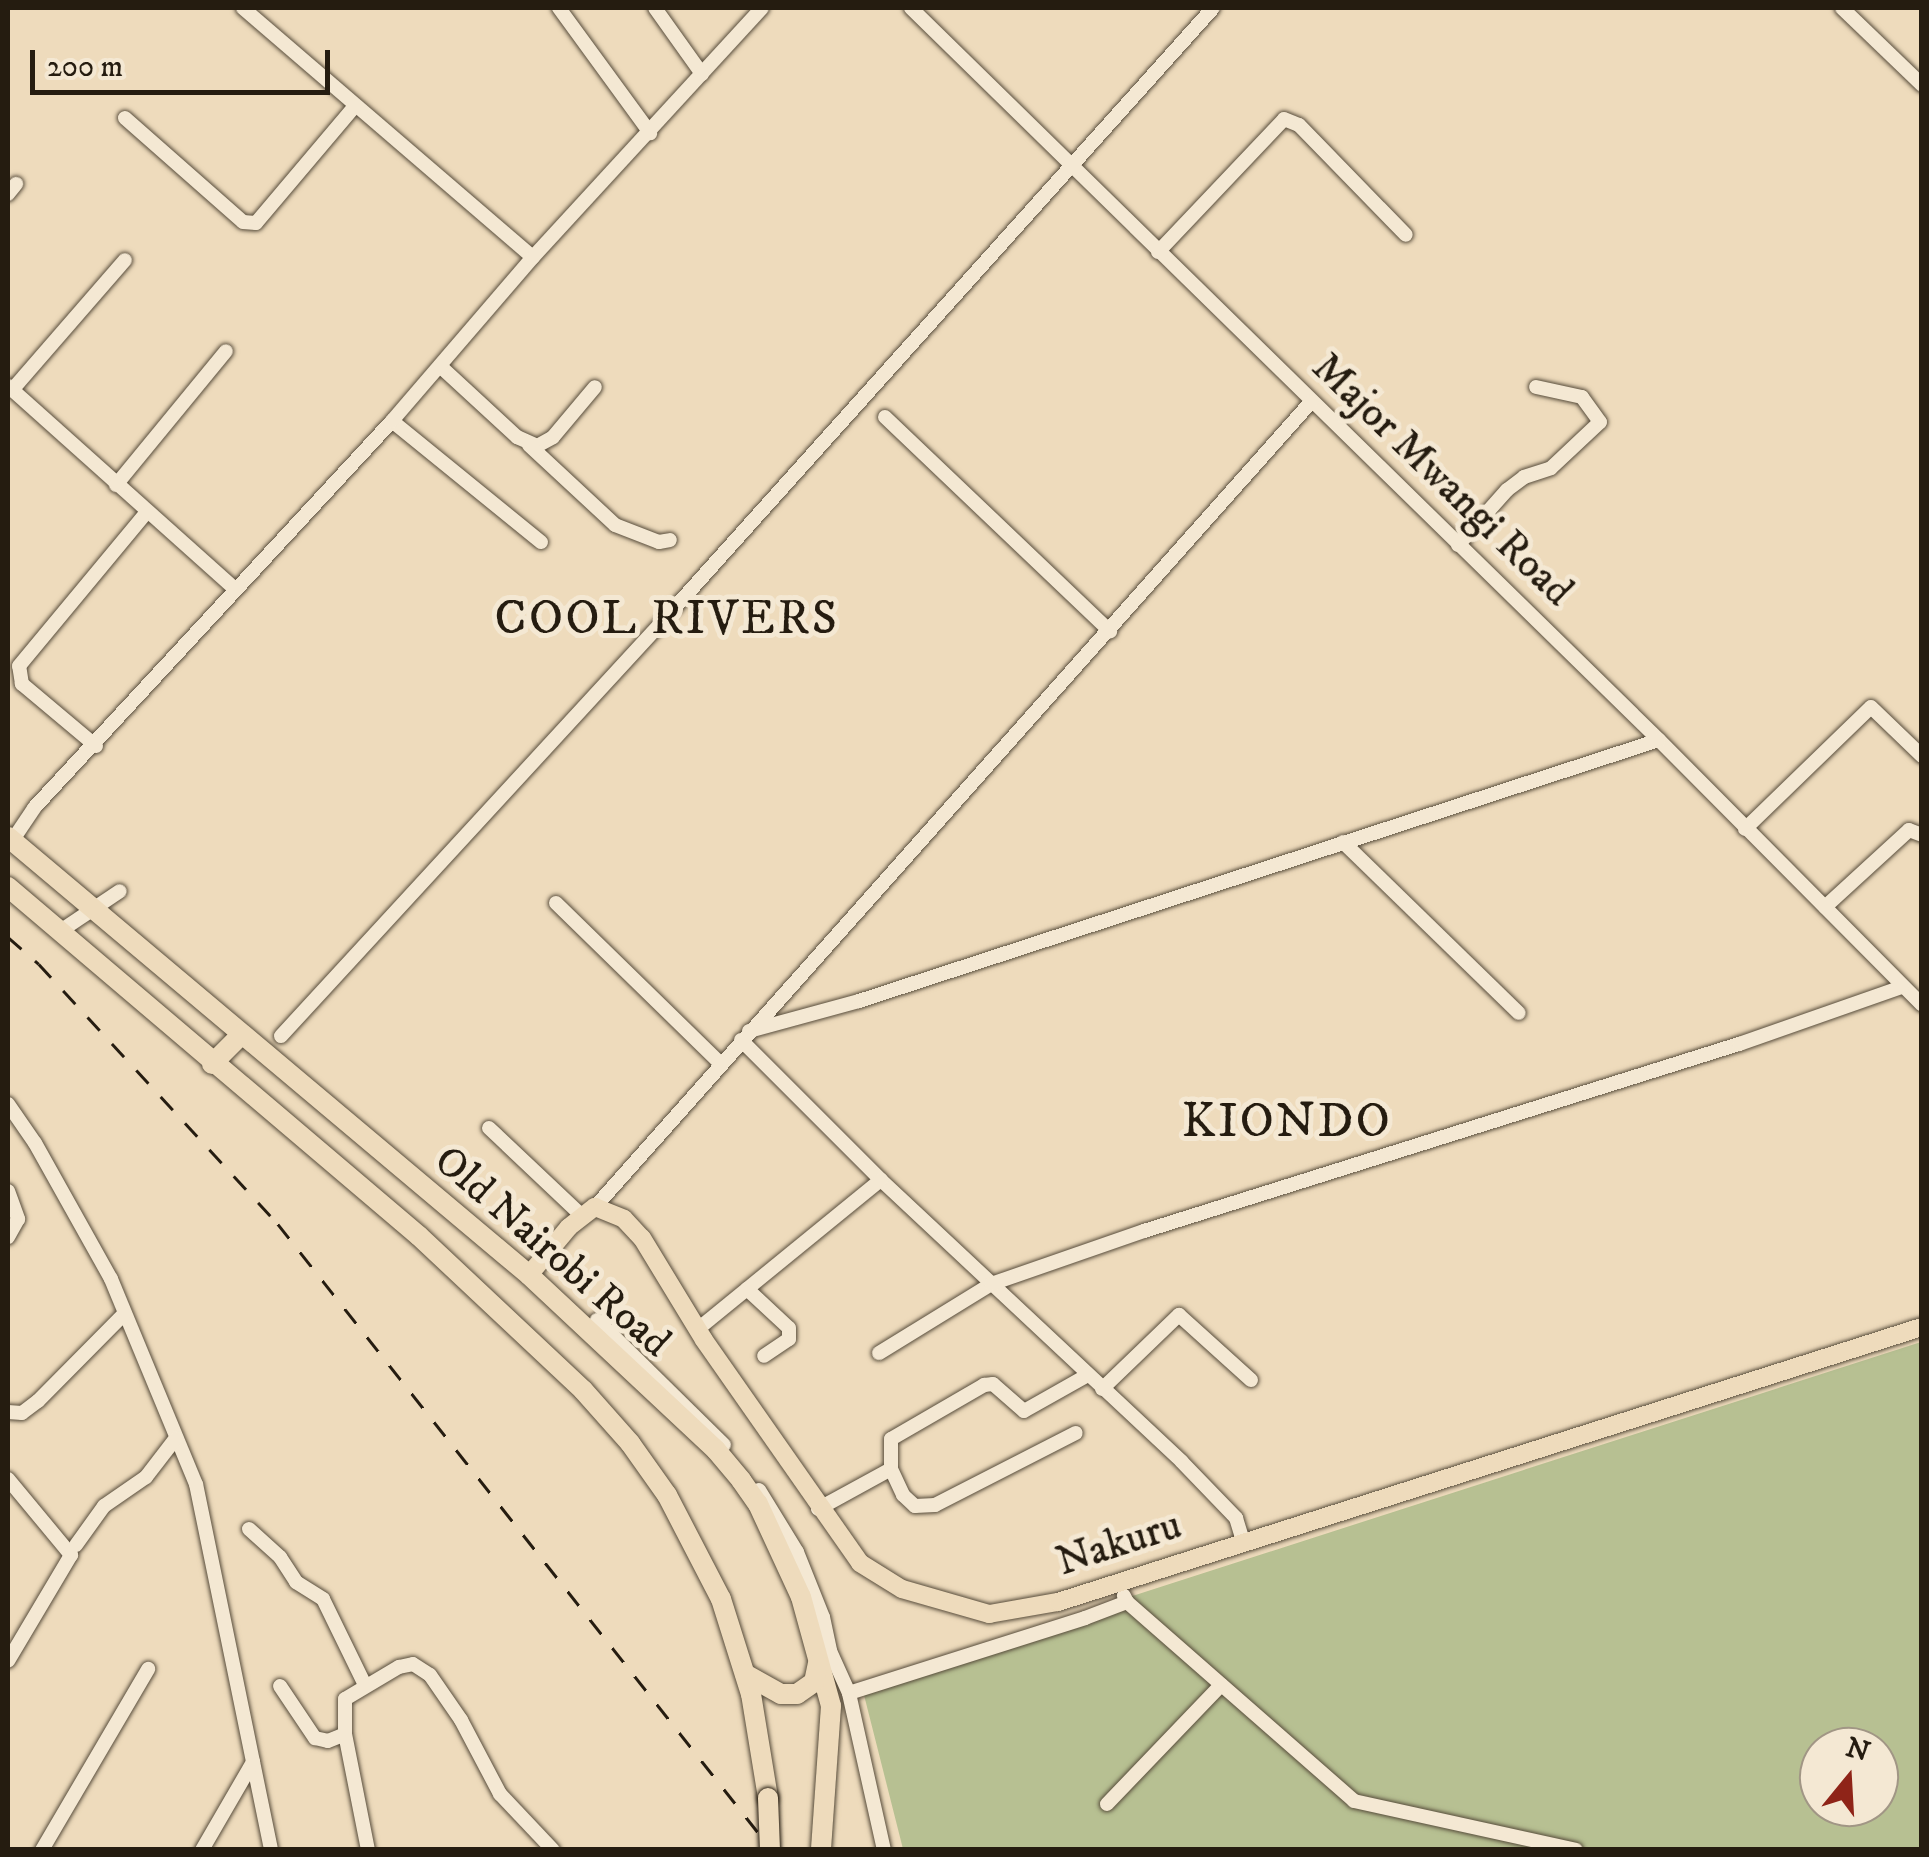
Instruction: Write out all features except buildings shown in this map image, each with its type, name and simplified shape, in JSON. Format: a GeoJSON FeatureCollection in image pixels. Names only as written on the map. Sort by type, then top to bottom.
{"type":"FeatureCollection","features":[{"type":"Feature","properties":{"kind":"highway","name":"Old Nairobi Road"},"geometry":{"type":"LineString","coordinates":[[10,839],[89,910],[529,1275],[716,1450],[741,1480],[758,1504],[794,1578],[831,1706],[821,1846]]}},
{"type":"Feature","properties":{"kind":"highway","name":"Old Nairobi Road"},"geometry":{"type":"LineString","coordinates":[[8,887],[212,1064],[420,1236],[608,1417],[650,1470],[690,1535],[721,1599],[745,1674],[768,1798],[770,1850]]}},
{"type":"Feature","properties":{"kind":"highway"},"geometry":{"type":"LineString","coordinates":[[212,1064],[242,1034]]}},
{"type":"Feature","properties":{"kind":"highway"},"geometry":{"type":"LineString","coordinates":[[745,1674],[781,1694],[797,1694],[814,1682],[818,1661]]}},
{"type":"Feature","properties":{"kind":"main road"},"geometry":{"type":"LineString","coordinates":[[529,1275],[588,1212]]}},
{"type":"Feature","properties":{"kind":"main road","name":"Nakuru"},"geometry":{"type":"LineString","coordinates":[[588,1212],[624,1219],[642,1238],[818,1509],[860,1562],[879,1577],[966,1610],[989,1614],[1018,1610],[1118,1581],[1921,1329]]}},
{"type":"Feature","properties":{"kind":"street"},"geometry":{"type":"LineString","coordinates":[[243,8],[354,107],[533,256]]}},
{"type":"Feature","properties":{"kind":"street"},"geometry":{"type":"LineString","coordinates":[[559,8],[650,133]]}},
{"type":"Feature","properties":{"kind":"street"},"geometry":{"type":"LineString","coordinates":[[654,8],[702,74]]}},
{"type":"Feature","properties":{"kind":"street"},"geometry":{"type":"LineString","coordinates":[[10,839],[34,808],[96,746],[392,421],[533,256],[762,8]]}},
{"type":"Feature","properties":{"kind":"street","name":"Major Mwangi Road"},"geometry":{"type":"LineString","coordinates":[[911,8],[1660,740],[1922,1005]]}},
{"type":"Feature","properties":{"kind":"street"},"geometry":{"type":"LineString","coordinates":[[281,1036],[661,623],[1213,8]]}},
{"type":"Feature","properties":{"kind":"street"},"geometry":{"type":"LineString","coordinates":[[1842,8],[1922,85]]}},
{"type":"Feature","properties":{"kind":"street"},"geometry":{"type":"LineString","coordinates":[[126,118],[242,222],[256,223],[354,107]]}},
{"type":"Feature","properties":{"kind":"street"},"geometry":{"type":"LineString","coordinates":[[1158,252],[1284,118],[1299,126],[1406,235]]}},
{"type":"Feature","properties":{"kind":"street"},"geometry":{"type":"LineString","coordinates":[[125,260],[10,388],[235,590]]}},
{"type":"Feature","properties":{"kind":"street"},"geometry":{"type":"LineString","coordinates":[[116,485],[226,352]]}},
{"type":"Feature","properties":{"kind":"street"},"geometry":{"type":"LineString","coordinates":[[440,366],[612,522],[651,540],[670,540]]}},
{"type":"Feature","properties":{"kind":"street"},"geometry":{"type":"LineString","coordinates":[[529,444],[538,446],[553,437],[595,387]]}},
{"type":"Feature","properties":{"kind":"street"},"geometry":{"type":"LineString","coordinates":[[1458,545],[1507,490],[1524,477],[1551,468],[1600,422],[1582,397],[1536,387]]}},
{"type":"Feature","properties":{"kind":"street"},"geometry":{"type":"LineString","coordinates":[[489,1128],[588,1212],[1311,402]]}},
{"type":"Feature","properties":{"kind":"street"},"geometry":{"type":"LineString","coordinates":[[886,416],[1110,631]]}},
{"type":"Feature","properties":{"kind":"street"},"geometry":{"type":"LineString","coordinates":[[392,421],[541,542]]}},
{"type":"Feature","properties":{"kind":"street"},"geometry":{"type":"LineString","coordinates":[[96,746],[22,684],[19,666],[146,513]]}},
{"type":"Feature","properties":{"kind":"street"},"geometry":{"type":"LineString","coordinates":[[1745,829],[1871,707],[1922,756]]}},
{"type":"Feature","properties":{"kind":"street"},"geometry":{"type":"LineString","coordinates":[[744,1035],[1660,740]]}},
{"type":"Feature","properties":{"kind":"street"},"geometry":{"type":"LineString","coordinates":[[1825,907],[1909,830],[1922,835]]}},
{"type":"Feature","properties":{"kind":"street"},"geometry":{"type":"LineString","coordinates":[[1343,842],[1519,1013]]}},
{"type":"Feature","properties":{"kind":"street"},"geometry":{"type":"LineString","coordinates":[[59,932],[120,891]]}},
{"type":"Feature","properties":{"kind":"street"},"geometry":{"type":"LineString","coordinates":[[556,903],[720,1062]]}},
{"type":"Feature","properties":{"kind":"street"},"geometry":{"type":"LineString","coordinates":[[879,1353],[991,1284],[1144,1231],[1739,1044],[1902,987]]}},
{"type":"Feature","properties":{"kind":"street"},"geometry":{"type":"LineString","coordinates":[[744,1035],[880,1180],[1236,1518],[1243,1541]]}},
{"type":"Feature","properties":{"kind":"street"},"geometry":{"type":"LineString","coordinates":[[8,1104],[35,1143],[111,1279],[196,1484],[271,1850]]}},
{"type":"Feature","properties":{"kind":"street"},"geometry":{"type":"LineString","coordinates":[[698,1328],[880,1180]]}},
{"type":"Feature","properties":{"kind":"street"},"geometry":{"type":"LineString","coordinates":[[8,1191],[18,1218],[8,1238]]}},
{"type":"Feature","properties":{"kind":"street"},"geometry":{"type":"LineString","coordinates":[[747,1289],[789,1328],[789,1339],[764,1356]]}},
{"type":"Feature","properties":{"kind":"street"},"geometry":{"type":"LineString","coordinates":[[8,1412],[22,1413],[38,1401],[124,1314]]}},
{"type":"Feature","properties":{"kind":"street"},"geometry":{"type":"LineString","coordinates":[[1102,1388],[1178,1314],[1251,1380]]}},
{"type":"Feature","properties":{"kind":"street"},"geometry":{"type":"LineString","coordinates":[[596,1320],[722,1444],[784,1524],[812,1588],[830,1650],[849,1693],[884,1850]]}},
{"type":"Feature","properties":{"kind":"street"},"geometry":{"type":"LineString","coordinates":[[1076,1433],[935,1504],[915,1506],[903,1495],[891,1469],[890,1439],[984,1385],[994,1384],[1024,1411],[1088,1375]]}},
{"type":"Feature","properties":{"kind":"street"},"geometry":{"type":"LineString","coordinates":[[76,1545],[104,1506],[146,1477],[176,1438]]}},
{"type":"Feature","properties":{"kind":"street"},"geometry":{"type":"LineString","coordinates":[[818,1509],[891,1469]]}},
{"type":"Feature","properties":{"kind":"street"},"geometry":{"type":"LineString","coordinates":[[8,1478],[71,1555],[8,1660]]}},
{"type":"Feature","properties":{"kind":"street"},"geometry":{"type":"LineString","coordinates":[[249,1529],[280,1557],[296,1582],[323,1600],[365,1684]]}},
{"type":"Feature","properties":{"kind":"street"},"geometry":{"type":"LineString","coordinates":[[1118,1581],[1127,1602],[1354,1801],[1576,1850]]}},
{"type":"Feature","properties":{"kind":"street"},"geometry":{"type":"LineString","coordinates":[[849,1693],[1127,1602]]}},
{"type":"Feature","properties":{"kind":"street"},"geometry":{"type":"LineString","coordinates":[[368,1850],[345,1734],[346,1698],[365,1684],[413,1664],[430,1675],[461,1720],[500,1794],[553,1850]]}},
{"type":"Feature","properties":{"kind":"street"},"geometry":{"type":"LineString","coordinates":[[42,1850],[148,1669]]}},
{"type":"Feature","properties":{"kind":"street"},"geometry":{"type":"LineString","coordinates":[[1107,1804],[1222,1685]]}},
{"type":"Feature","properties":{"kind":"street"},"geometry":{"type":"LineString","coordinates":[[280,1686],[315,1738],[328,1741],[345,1734]]}},
{"type":"Feature","properties":{"kind":"street"},"geometry":{"type":"LineString","coordinates":[[202,1850],[254,1762]]}},
{"type":"Feature","properties":{"kind":"green space"},"geometry":{"type":"Polygon","coordinates":[[[1921,1342],[1921,1849],[903,1849],[864,1695],[1120,1600],[1921,1342]]]}},
{"type":"Feature","properties":{"kind":"railway"},"geometry":{"type":"LineString","coordinates":[[8,937],[39,964],[278,1224],[772,1850]]}},
{"type":"Feature","properties":{"kind":"district","name":"COOL RIVERS"},"geometry":{"type":"Point","coordinates":[667,620]}},
{"type":"Feature","properties":{"kind":"district","name":"KIONDO"},"geometry":{"type":"Point","coordinates":[1287,1123]}}]}
